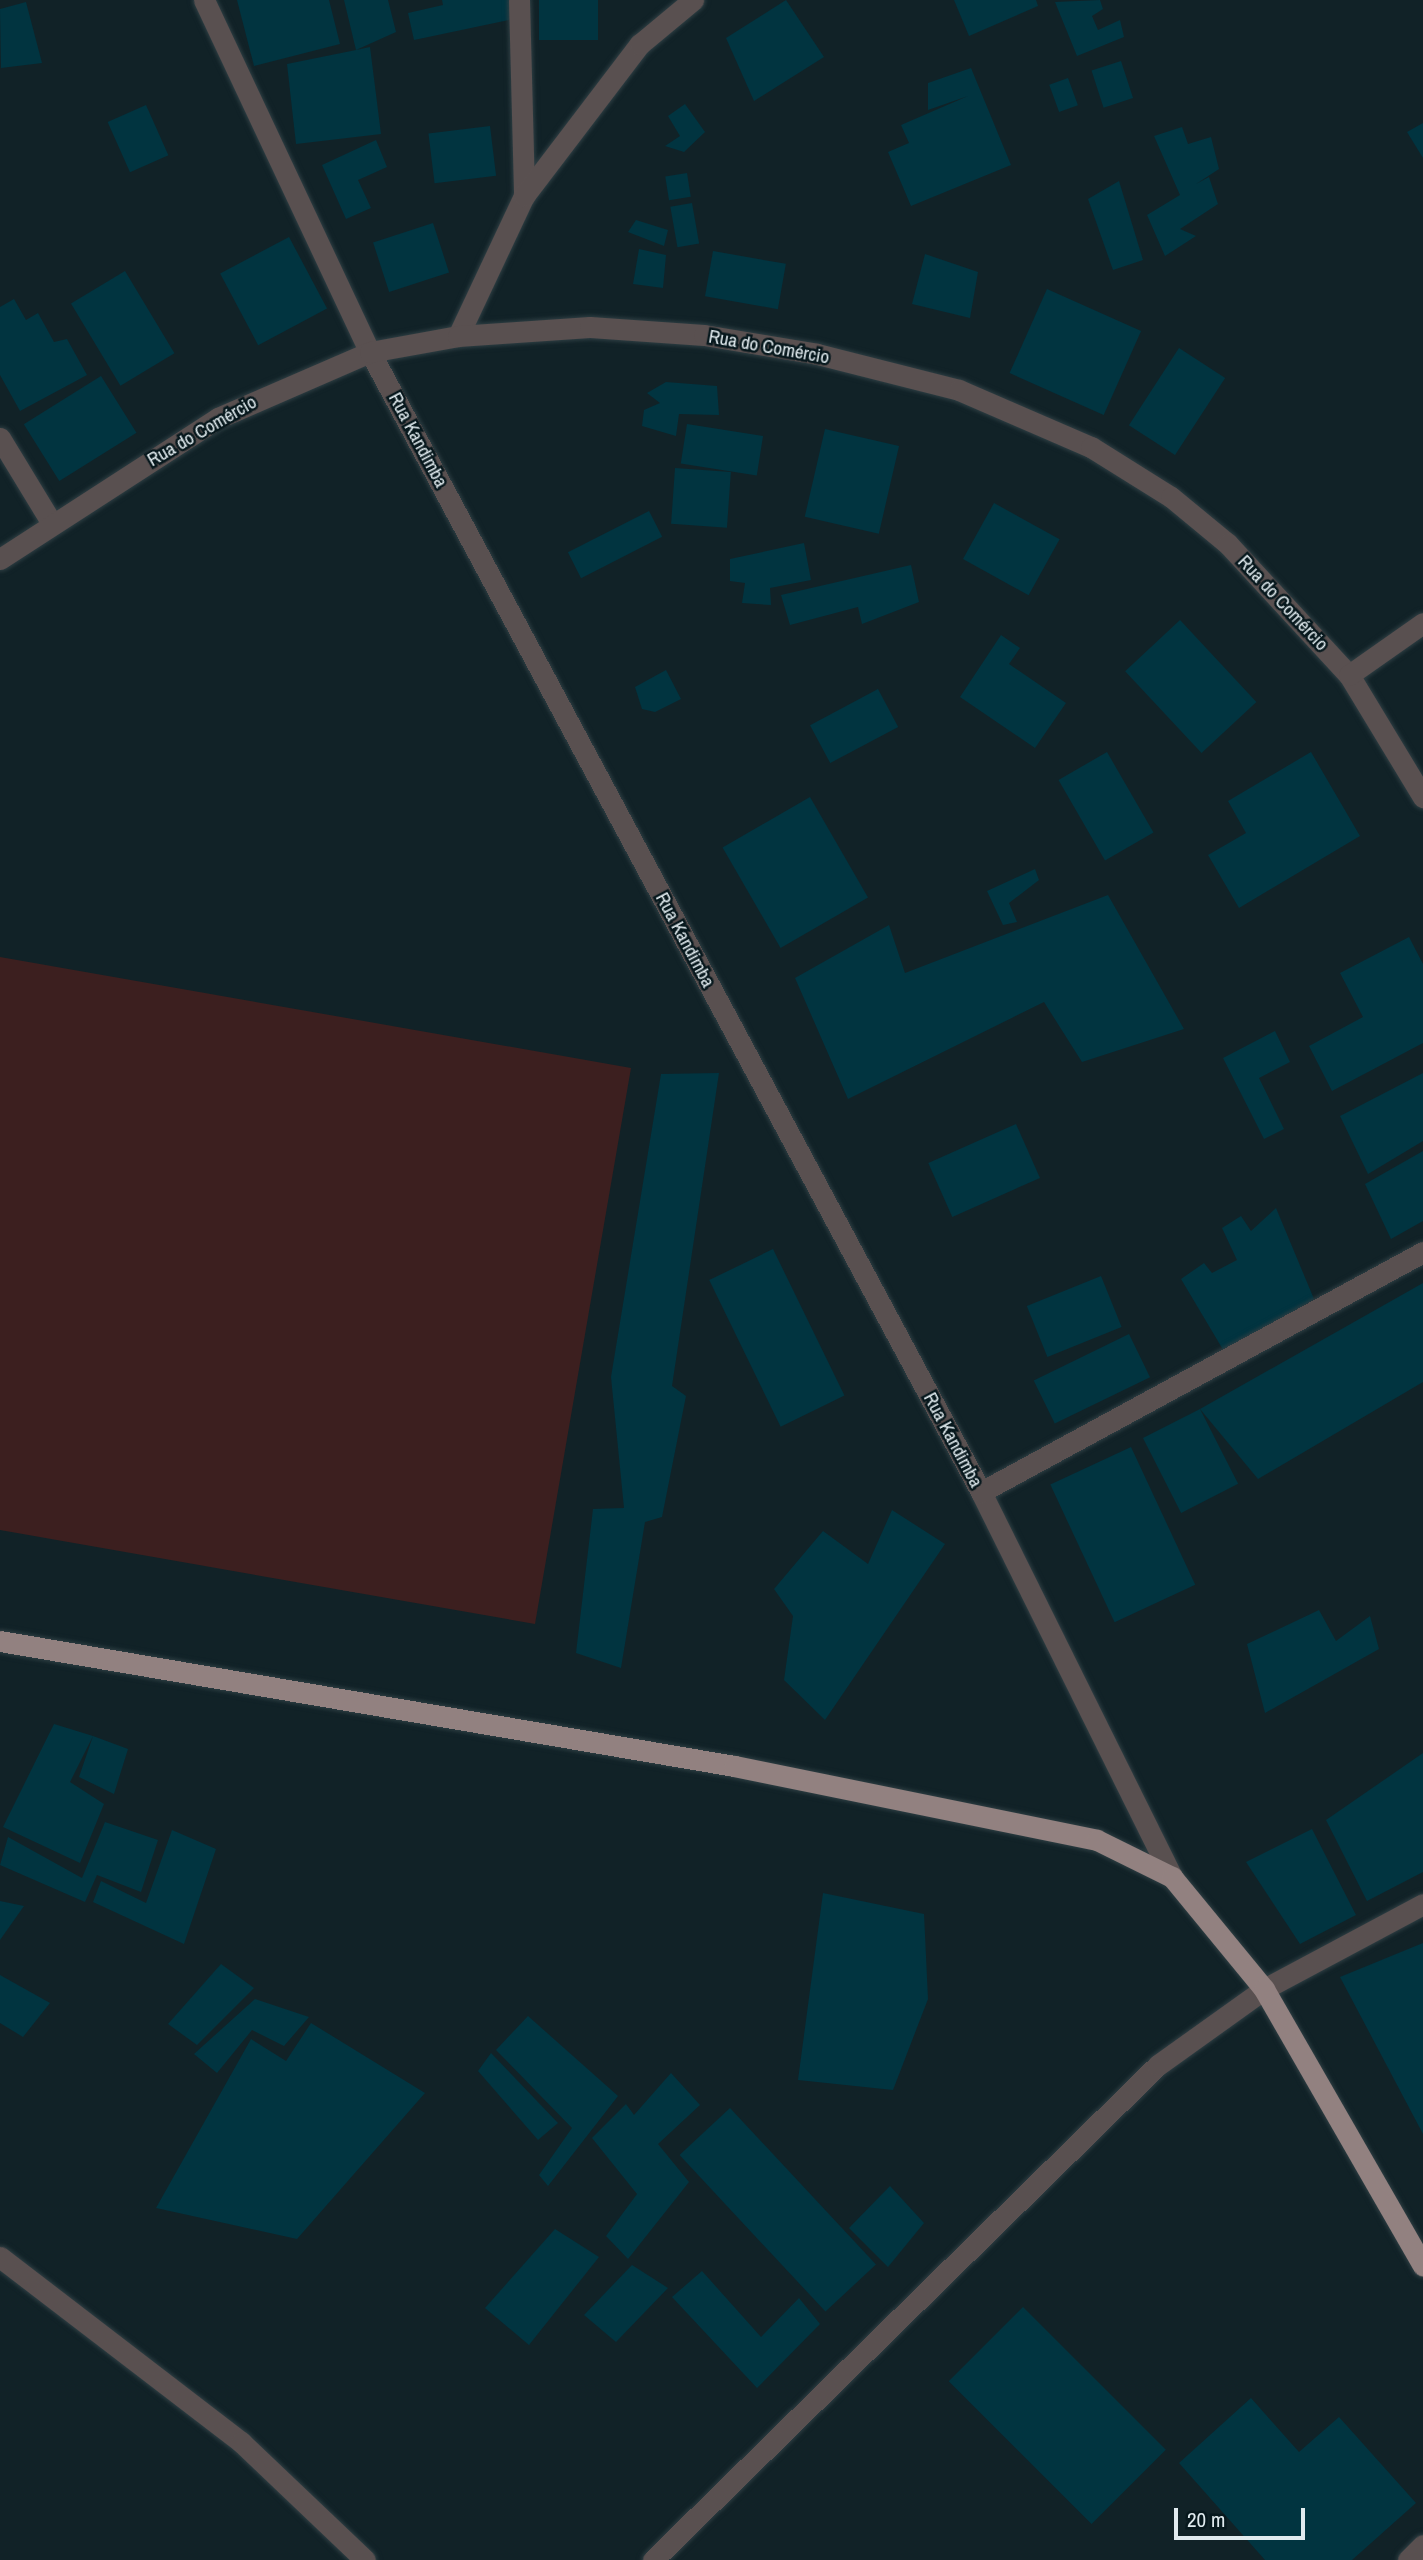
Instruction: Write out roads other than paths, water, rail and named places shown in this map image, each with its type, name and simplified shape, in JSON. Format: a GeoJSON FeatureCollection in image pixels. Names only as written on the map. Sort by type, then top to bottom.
{"type":"FeatureCollection","features":[{"type":"Feature","properties":{"kind":"main road"},"geometry":{"type":"LineString","coordinates":[[0,1641],[734,1766],[1097,1840],[1172,1877],[1264,1989],[1423,2265]]}},
{"type":"Feature","properties":{"kind":"street","name":"Rua Kandimba"},"geometry":{"type":"LineString","coordinates":[[204,0],[370,352],[981,1492],[1172,1877]]}},
{"type":"Feature","properties":{"kind":"street"},"geometry":{"type":"LineString","coordinates":[[519,0],[524,196]]}},
{"type":"Feature","properties":{"kind":"street"},"geometry":{"type":"LineString","coordinates":[[458,336],[524,196],[640,44],[693,0]]}},
{"type":"Feature","properties":{"kind":"street","name":"Rua do Comércio"},"geometry":{"type":"LineString","coordinates":[[0,559],[51,522],[218,418],[370,352],[458,336],[590,327],[704,334],[817,354],[959,390],[1091,447],[1171,497],[1228,544],[1349,675],[1423,797]]}},
{"type":"Feature","properties":{"kind":"street"},"geometry":{"type":"LineString","coordinates":[[0,438],[51,522]]}},
{"type":"Feature","properties":{"kind":"street"},"geometry":{"type":"LineString","coordinates":[[1349,675],[1422,625]]}},
{"type":"Feature","properties":{"kind":"street"},"geometry":{"type":"LineString","coordinates":[[981,1492],[1423,1252]]}},
{"type":"Feature","properties":{"kind":"street"},"geometry":{"type":"LineString","coordinates":[[653,2560],[1158,2065],[1264,1989],[1423,1904]]}},
{"type":"Feature","properties":{"kind":"street"},"geometry":{"type":"LineString","coordinates":[[0,2257],[241,2442],[365,2560]]}},
{"type":"Feature","properties":{"kind":"street"},"geometry":{"type":"LineString","coordinates":[[1408,2560],[1423,2546]]}}]}
